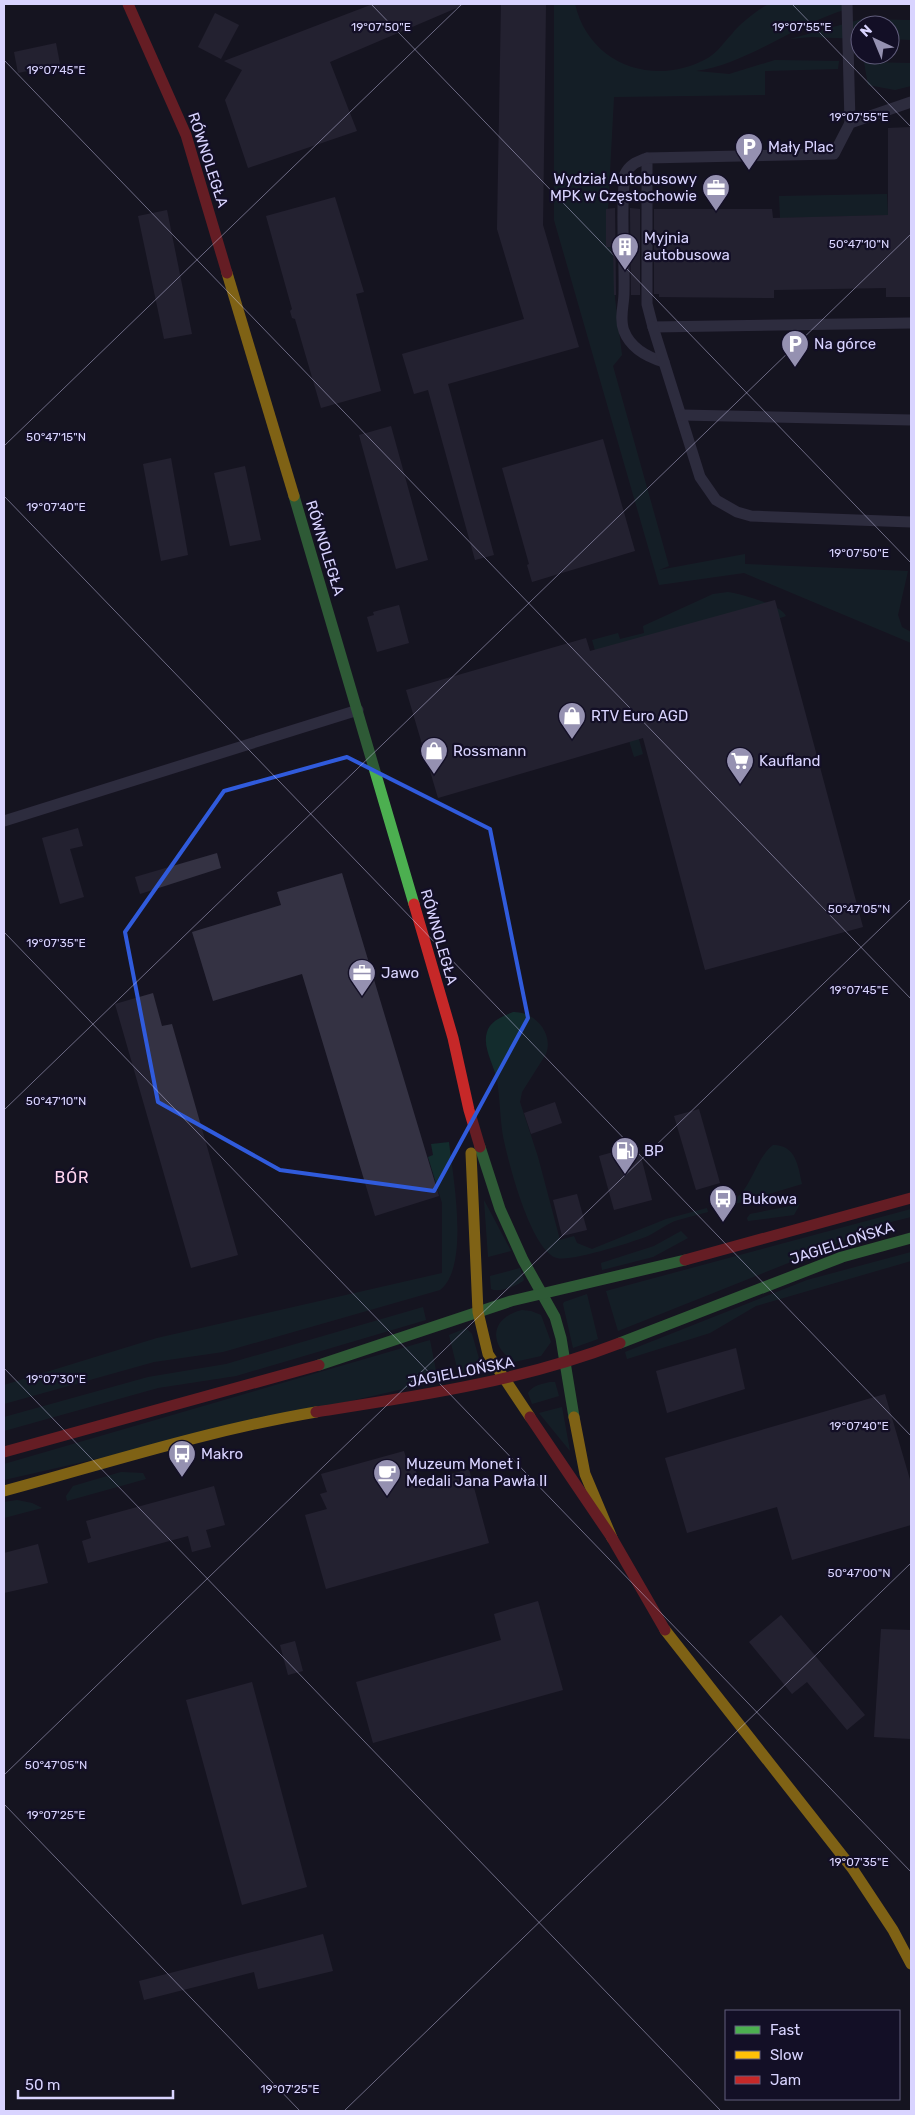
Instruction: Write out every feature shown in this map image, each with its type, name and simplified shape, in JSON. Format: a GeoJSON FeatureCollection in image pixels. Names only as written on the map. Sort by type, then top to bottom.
{"type":"FeatureCollection","features":[{"type":"Feature","properties":{"kind":"street","name":"RÓWNOLEGŁA"},"geometry":{"type":"LineString","coordinates":[[128,4],[186,135],[358,710],[453,1038],[469,1110],[500,1209],[523,1260],[555,1317],[561,1338],[578,1444],[586,1474],[612,1538]]}},
{"type":"Feature","properties":{"kind":"street","name":"RÓWNOLEGŁA"},"geometry":{"type":"LineString","coordinates":[[469,1110],[478,1271],[478,1312],[488,1354],[612,1538]]}},
{"type":"Feature","properties":{"kind":"street","name":"JAGIELLOŃSKA"},"geometry":{"type":"LineString","coordinates":[[4,1452],[340,1359],[478,1312],[542,1294],[668,1265],[911,1198]]}},
{"type":"Feature","properties":{"kind":"street","name":"JAGIELLOŃSKA"},"geometry":{"type":"LineString","coordinates":[[4,1491],[201,1436],[282,1418],[504,1380],[565,1363],[842,1257],[911,1238]]}},
{"type":"Feature","properties":{"kind":"street"},"geometry":{"type":"LineString","coordinates":[[612,1538],[666,1633],[852,1868],[893,1930],[911,1964]]}},
{"type":"Feature","properties":{"kind":"lane"},"geometry":{"type":"LineString","coordinates":[[664,362],[651,358],[635,349],[626,336],[622,321],[625,174],[635,162],[647,158],[834,154],[850,124],[847,4]]}},
{"type":"Feature","properties":{"kind":"lane"},"geometry":{"type":"LineString","coordinates":[[850,124],[911,102]]}},
{"type":"Feature","properties":{"kind":"lane"},"geometry":{"type":"LineString","coordinates":[[647,158],[647,304],[700,477],[716,500],[737,512],[751,516],[911,522]]}},
{"type":"Feature","properties":{"kind":"lane"},"geometry":{"type":"LineString","coordinates":[[653,327],[911,323]]}},
{"type":"Feature","properties":{"kind":"lane"},"geometry":{"type":"LineString","coordinates":[[680,415],[911,420]]}},
{"type":"Feature","properties":{"kind":"lane"},"geometry":{"type":"LineString","coordinates":[[4,820],[358,710]]}},
{"type":"Feature","properties":{"kind":"highlighted area"},"geometry":{"type":"Polygon","coordinates":[[[347,757],[490,829],[528,1018],[434,1191],[280,1170],[158,1102],[125,932],[224,791],[347,757]]]}},
{"type":"Feature","properties":{"kind":"green space"},"geometry":{"type":"Polygon","coordinates":[[[792,3],[847,4],[847,9],[809,24],[753,52],[715,67],[696,71],[729,74],[775,60],[839,61],[838,69],[765,71],[765,95],[614,97],[606,247],[613,247],[615,298],[622,355],[613,366],[669,566],[659,570],[745,554],[745,564],[908,571],[898,615],[902,627],[911,632],[911,643],[744,573],[659,585],[554,220],[554,4],[575,4],[583,25],[594,42],[609,56],[627,65],[646,70],[667,71],[688,67],[712,56],[743,22],[767,5],[792,3]]]}},
{"type":"Feature","properties":{"kind":"green space"},"geometry":{"type":"Polygon","coordinates":[[[900,20],[911,20],[911,40],[900,39],[900,20]]]}},
{"type":"Feature","properties":{"kind":"green space"},"geometry":{"type":"Polygon","coordinates":[[[850,22],[850,39],[811,37],[790,39],[850,22]]]}},
{"type":"Feature","properties":{"kind":"green space"},"geometry":{"type":"Polygon","coordinates":[[[900,63],[911,63],[911,86],[895,90],[868,85],[865,65],[900,65],[900,63]]]}},
{"type":"Feature","properties":{"kind":"green space"},"geometry":{"type":"Polygon","coordinates":[[[887,194],[888,215],[780,218],[779,196],[887,194]]]}},
{"type":"Feature","properties":{"kind":"green space"},"geometry":{"type":"Polygon","coordinates":[[[728,592],[769,604],[783,612],[786,616],[618,663],[643,754],[634,757],[626,731],[619,734],[592,640],[618,633],[620,639],[644,633],[643,626],[713,594],[728,592]]]}},
{"type":"Feature","properties":{"kind":"green space"},"geometry":{"type":"Polygon","coordinates":[[[513,1012],[528,1015],[535,1019],[545,1031],[547,1038],[546,1054],[522,1092],[520,1102],[538,1157],[560,1240],[574,1236],[577,1243],[592,1249],[666,1219],[707,1208],[708,1212],[674,1221],[640,1239],[588,1254],[557,1258],[547,1252],[538,1240],[530,1223],[515,1184],[503,1136],[496,1074],[486,1044],[487,1032],[491,1025],[497,1019],[513,1012]]]}},
{"type":"Feature","properties":{"kind":"green space"},"geometry":{"type":"Polygon","coordinates":[[[449,1142],[456,1198],[457,1242],[455,1262],[449,1278],[440,1290],[223,1352],[154,1362],[4,1404],[4,1385],[157,1338],[442,1273],[442,1203],[428,1157],[433,1155],[431,1144],[449,1142]]]}},
{"type":"Feature","properties":{"kind":"green space"},"geometry":{"type":"Polygon","coordinates":[[[773,1145],[787,1149],[795,1158],[802,1184],[715,1210],[714,1206],[730,1202],[743,1191],[761,1159],[773,1145]]]}},
{"type":"Feature","properties":{"kind":"green space"},"geometry":{"type":"Polygon","coordinates":[[[484,1200],[511,1251],[488,1257],[484,1200]]]}},
{"type":"Feature","properties":{"kind":"green space"},"geometry":{"type":"Polygon","coordinates":[[[800,1204],[794,1215],[748,1221],[747,1218],[750,1214],[800,1204]]]}},
{"type":"Feature","properties":{"kind":"green space"},"geometry":{"type":"Polygon","coordinates":[[[911,1209],[911,1217],[891,1222],[618,1331],[606,1291],[911,1209]]]}},
{"type":"Feature","properties":{"kind":"green space"},"geometry":{"type":"Polygon","coordinates":[[[681,1231],[688,1238],[653,1257],[602,1270],[601,1263],[654,1246],[681,1231]]]}},
{"type":"Feature","properties":{"kind":"green space"},"geometry":{"type":"Polygon","coordinates":[[[911,1252],[911,1261],[756,1306],[710,1333],[627,1359],[625,1352],[807,1280],[911,1252]]]}},
{"type":"Feature","properties":{"kind":"green space"},"geometry":{"type":"Polygon","coordinates":[[[520,1268],[524,1280],[513,1287],[491,1289],[490,1276],[520,1268]]]}},
{"type":"Feature","properties":{"kind":"green space"},"geometry":{"type":"Polygon","coordinates":[[[587,1294],[598,1339],[573,1348],[563,1304],[587,1294]]]}},
{"type":"Feature","properties":{"kind":"green space"},"geometry":{"type":"Polygon","coordinates":[[[423,1307],[426,1320],[236,1376],[158,1388],[4,1431],[4,1417],[148,1377],[226,1364],[423,1307]]]}},
{"type":"Feature","properties":{"kind":"green space"},"geometry":{"type":"Polygon","coordinates":[[[522,1310],[541,1315],[551,1342],[541,1356],[514,1362],[500,1348],[496,1333],[498,1325],[503,1319],[522,1310]]]}},
{"type":"Feature","properties":{"kind":"green space"},"geometry":{"type":"Polygon","coordinates":[[[466,1328],[472,1334],[482,1369],[481,1371],[459,1376],[449,1335],[466,1328]]]}},
{"type":"Feature","properties":{"kind":"green space"},"geometry":{"type":"Polygon","coordinates":[[[430,1340],[438,1381],[4,1480],[4,1464],[430,1340]]]}},
{"type":"Feature","properties":{"kind":"green space"},"geometry":{"type":"Polygon","coordinates":[[[555,1382],[559,1396],[532,1404],[528,1393],[530,1390],[538,1385],[555,1382]]]}},
{"type":"Feature","properties":{"kind":"green space"},"geometry":{"type":"Polygon","coordinates":[[[562,1407],[570,1451],[539,1413],[562,1407]]]}},
{"type":"Feature","properties":{"kind":"green space"},"geometry":{"type":"Polygon","coordinates":[[[121,1472],[143,1473],[146,1479],[67,1501],[66,1496],[73,1486],[121,1472]]]}},
{"type":"Feature","properties":{"kind":"green space"},"geometry":{"type":"Polygon","coordinates":[[[17,1500],[32,1503],[42,1508],[4,1518],[4,1502],[17,1500]]]}},
{"type":"Feature","properties":{"kind":"building"},"geometry":{"type":"Polygon","coordinates":[[[373,4],[466,4],[330,62],[357,131],[248,168],[225,100],[242,70],[224,61],[373,4]]]}},
{"type":"Feature","properties":{"kind":"building"},"geometry":{"type":"Polygon","coordinates":[[[501,4],[546,4],[543,225],[579,347],[448,384],[494,555],[475,560],[428,390],[414,394],[402,354],[524,319],[497,229],[501,4]]]}},
{"type":"Feature","properties":{"kind":"building"},"geometry":{"type":"Polygon","coordinates":[[[215,13],[239,25],[221,59],[198,47],[215,13]]]}},
{"type":"Feature","properties":{"kind":"building"},"geometry":{"type":"Polygon","coordinates":[[[56,43],[60,64],[18,73],[14,52],[56,43]]]}},
{"type":"Feature","properties":{"kind":"building","name":"Wydział Autobusowy MPK w Częstochowie"},"geometry":{"type":"Polygon","coordinates":[[[911,127],[911,297],[886,297],[886,288],[774,290],[774,298],[659,297],[659,294],[654,294],[654,209],[772,209],[773,218],[888,215],[888,128],[911,127]]]}},
{"type":"Feature","properties":{"kind":"building"},"geometry":{"type":"Polygon","coordinates":[[[335,197],[364,292],[356,294],[381,391],[321,408],[295,319],[292,318],[290,311],[292,309],[266,216],[335,197]]]}},
{"type":"Feature","properties":{"kind":"building"},"geometry":{"type":"Polygon","coordinates":[[[615,208],[616,295],[614,295],[613,247],[606,247],[606,209],[615,208]]]}},
{"type":"Feature","properties":{"kind":"building"},"geometry":{"type":"Polygon","coordinates":[[[630,208],[640,209],[640,295],[631,295],[630,208]]]}},
{"type":"Feature","properties":{"kind":"building"},"geometry":{"type":"Polygon","coordinates":[[[167,210],[192,334],[164,339],[138,216],[167,210]]]}},
{"type":"Feature","properties":{"kind":"building"},"geometry":{"type":"Polygon","coordinates":[[[391,426],[428,560],[396,569],[359,435],[391,426]]]}},
{"type":"Feature","properties":{"kind":"building"},"geometry":{"type":"Polygon","coordinates":[[[603,439],[635,551],[532,582],[527,565],[529,564],[502,468],[603,439]]]}},
{"type":"Feature","properties":{"kind":"building"},"geometry":{"type":"Polygon","coordinates":[[[171,458],[188,555],[161,561],[143,464],[171,458]]]}},
{"type":"Feature","properties":{"kind":"building"},"geometry":{"type":"Polygon","coordinates":[[[245,466],[261,540],[230,546],[214,473],[245,466]]]}},
{"type":"Feature","properties":{"kind":"building","name":"Kaufland"},"geometry":{"type":"Polygon","coordinates":[[[775,600],[863,927],[705,970],[643,738],[438,798],[406,690],[586,638],[590,651],[775,600]]]}},
{"type":"Feature","properties":{"kind":"building"},"geometry":{"type":"Polygon","coordinates":[[[399,605],[409,643],[377,652],[367,617],[374,615],[373,612],[399,605]]]}},
{"type":"Feature","properties":{"kind":"building"},"geometry":{"type":"Polygon","coordinates":[[[78,828],[83,846],[70,849],[84,897],[60,904],[42,838],[78,828]]]}},
{"type":"Feature","properties":{"kind":"building"},"geometry":{"type":"Polygon","coordinates":[[[217,853],[221,868],[140,894],[135,877],[217,853]]]}},
{"type":"Feature","properties":{"kind":"building"},"geometry":{"type":"Polygon","coordinates":[[[342,873],[439,1196],[375,1216],[302,974],[213,1001],[192,932],[281,905],[277,892],[342,873]]]}},
{"type":"Feature","properties":{"kind":"building"},"geometry":{"type":"Polygon","coordinates":[[[153,993],[162,1026],[172,1024],[238,1255],[191,1268],[115,1004],[153,993]]]}},
{"type":"Feature","properties":{"kind":"building"},"geometry":{"type":"Polygon","coordinates":[[[555,1102],[562,1123],[531,1134],[524,1113],[555,1102]]]}},
{"type":"Feature","properties":{"kind":"building"},"geometry":{"type":"Polygon","coordinates":[[[699,1109],[720,1183],[696,1190],[674,1116],[699,1109]]]}},
{"type":"Feature","properties":{"kind":"building"},"geometry":{"type":"Polygon","coordinates":[[[638,1145],[652,1200],[614,1210],[599,1156],[638,1145]]]}},
{"type":"Feature","properties":{"kind":"building"},"geometry":{"type":"Polygon","coordinates":[[[577,1194],[587,1230],[562,1236],[553,1200],[577,1194]]]}},
{"type":"Feature","properties":{"kind":"building"},"geometry":{"type":"Polygon","coordinates":[[[736,1348],[745,1389],[667,1413],[656,1371],[736,1348]]]}},
{"type":"Feature","properties":{"kind":"building"},"geometry":{"type":"Polygon","coordinates":[[[885,1394],[911,1483],[911,1525],[792,1560],[777,1507],[687,1533],[665,1458],[885,1394]]]}},
{"type":"Feature","properties":{"kind":"building"},"geometry":{"type":"Polygon","coordinates":[[[404,1451],[409,1469],[415,1467],[419,1483],[469,1469],[489,1543],[326,1589],[305,1515],[327,1509],[320,1494],[327,1492],[321,1474],[404,1451]]]}},
{"type":"Feature","properties":{"kind":"building"},"geometry":{"type":"Polygon","coordinates":[[[214,1486],[225,1525],[206,1530],[211,1547],[192,1552],[188,1536],[88,1563],[82,1541],[91,1538],[86,1521],[214,1486]]]}},
{"type":"Feature","properties":{"kind":"building"},"geometry":{"type":"Polygon","coordinates":[[[38,1544],[48,1583],[4,1593],[4,1553],[38,1544]]]}},
{"type":"Feature","properties":{"kind":"building"},"geometry":{"type":"Polygon","coordinates":[[[538,1601],[563,1690],[373,1743],[356,1682],[501,1640],[494,1614],[538,1601]]]}},
{"type":"Feature","properties":{"kind":"building"},"geometry":{"type":"Polygon","coordinates":[[[781,1615],[865,1715],[847,1730],[807,1682],[792,1694],[749,1642],[781,1615]]]}},
{"type":"Feature","properties":{"kind":"building"},"geometry":{"type":"Polygon","coordinates":[[[881,1629],[911,1630],[911,1739],[874,1737],[881,1629]]]}},
{"type":"Feature","properties":{"kind":"building"},"geometry":{"type":"Polygon","coordinates":[[[295,1641],[303,1671],[288,1675],[280,1645],[295,1641]]]}},
{"type":"Feature","properties":{"kind":"building"},"geometry":{"type":"Polygon","coordinates":[[[252,1682],[307,1887],[242,1905],[186,1700],[252,1682]]]}},
{"type":"Feature","properties":{"kind":"building"},"geometry":{"type":"Polygon","coordinates":[[[323,1934],[333,1971],[258,1989],[254,1972],[144,2000],[139,1981],[323,1934]]]}},
{"type":"Feature","properties":{"kind":"traffic: fast"},"geometry":{"type":"LineString","coordinates":[[294,496],[414,904]]}},
{"type":"Feature","properties":{"kind":"traffic: fast"},"geometry":{"type":"LineString","coordinates":[[480,1147],[500,1209],[523,1260],[555,1317],[561,1338],[574,1417]]}},
{"type":"Feature","properties":{"kind":"traffic: fast"},"geometry":{"type":"LineString","coordinates":[[620,1343],[842,1257],[911,1238]]}},
{"type":"Feature","properties":{"kind":"traffic: fast"},"geometry":{"type":"LineString","coordinates":[[319,1365],[511,1301],[685,1260]]}},
{"type":"Feature","properties":{"kind":"traffic: slow"},"geometry":{"type":"LineString","coordinates":[[227,273],[294,496]]}},
{"type":"Feature","properties":{"kind":"traffic: slow"},"geometry":{"type":"LineString","coordinates":[[471,1153],[478,1312],[488,1354],[530,1417]]}},
{"type":"Feature","properties":{"kind":"traffic: slow"},"geometry":{"type":"LineString","coordinates":[[4,1491],[120,1458],[237,1428],[316,1412]]}},
{"type":"Feature","properties":{"kind":"traffic: slow"},"geometry":{"type":"LineString","coordinates":[[574,1417],[585,1474],[612,1538]]}},
{"type":"Feature","properties":{"kind":"traffic: slow"},"geometry":{"type":"LineString","coordinates":[[665,1630],[852,1868],[893,1930],[911,1964]]}},
{"type":"Feature","properties":{"kind":"traffic: jam"},"geometry":{"type":"LineString","coordinates":[[128,4],[186,135],[227,273]]}},
{"type":"Feature","properties":{"kind":"traffic: jam"},"geometry":{"type":"LineString","coordinates":[[414,904],[453,1038],[469,1110],[480,1147]]}},
{"type":"Feature","properties":{"kind":"traffic: jam"},"geometry":{"type":"LineString","coordinates":[[685,1260],[911,1198]]}},
{"type":"Feature","properties":{"kind":"traffic: jam"},"geometry":{"type":"LineString","coordinates":[[316,1412],[470,1386],[546,1368],[620,1343]]}},
{"type":"Feature","properties":{"kind":"traffic: jam"},"geometry":{"type":"LineString","coordinates":[[4,1452],[319,1365]]}},
{"type":"Feature","properties":{"kind":"traffic: jam"},"geometry":{"type":"LineString","coordinates":[[530,1417],[612,1538],[665,1630]]}},
{"type":"Feature","properties":{"kind":"place","name":"Mały Plac"},"geometry":{"type":"Point","coordinates":[749,171]}},
{"type":"Feature","properties":{"kind":"place","name":"Wydział Autobusowy MPK w Częstochowie"},"geometry":{"type":"Point","coordinates":[716,212]}},
{"type":"Feature","properties":{"kind":"place","name":"Myjnia autobusowa"},"geometry":{"type":"Point","coordinates":[625,271]}},
{"type":"Feature","properties":{"kind":"place","name":"Na górce"},"geometry":{"type":"Point","coordinates":[795,368]}},
{"type":"Feature","properties":{"kind":"place","name":"RTV Euro AGD"},"geometry":{"type":"Point","coordinates":[572,740]}},
{"type":"Feature","properties":{"kind":"place","name":"Rossmann"},"geometry":{"type":"Point","coordinates":[434,775]}},
{"type":"Feature","properties":{"kind":"place","name":"Kaufland"},"geometry":{"type":"Point","coordinates":[740,785]}},
{"type":"Feature","properties":{"kind":"place","name":"Jawo"},"geometry":{"type":"Point","coordinates":[362,997]}},
{"type":"Feature","properties":{"kind":"place","name":"BP"},"geometry":{"type":"Point","coordinates":[625,1175]}},
{"type":"Feature","properties":{"kind":"place","name":"Bukowa"},"geometry":{"type":"Point","coordinates":[723,1223]}},
{"type":"Feature","properties":{"kind":"place","name":"Makro"},"geometry":{"type":"Point","coordinates":[182,1478]}},
{"type":"Feature","properties":{"kind":"place","name":"Muzeum Monet i Medali Jana Pawła II"},"geometry":{"type":"Point","coordinates":[387,1497]}},
{"type":"Feature","properties":{"kind":"district","name":"BÓR"},"geometry":{"type":"Point","coordinates":[72,1177]}}]}
